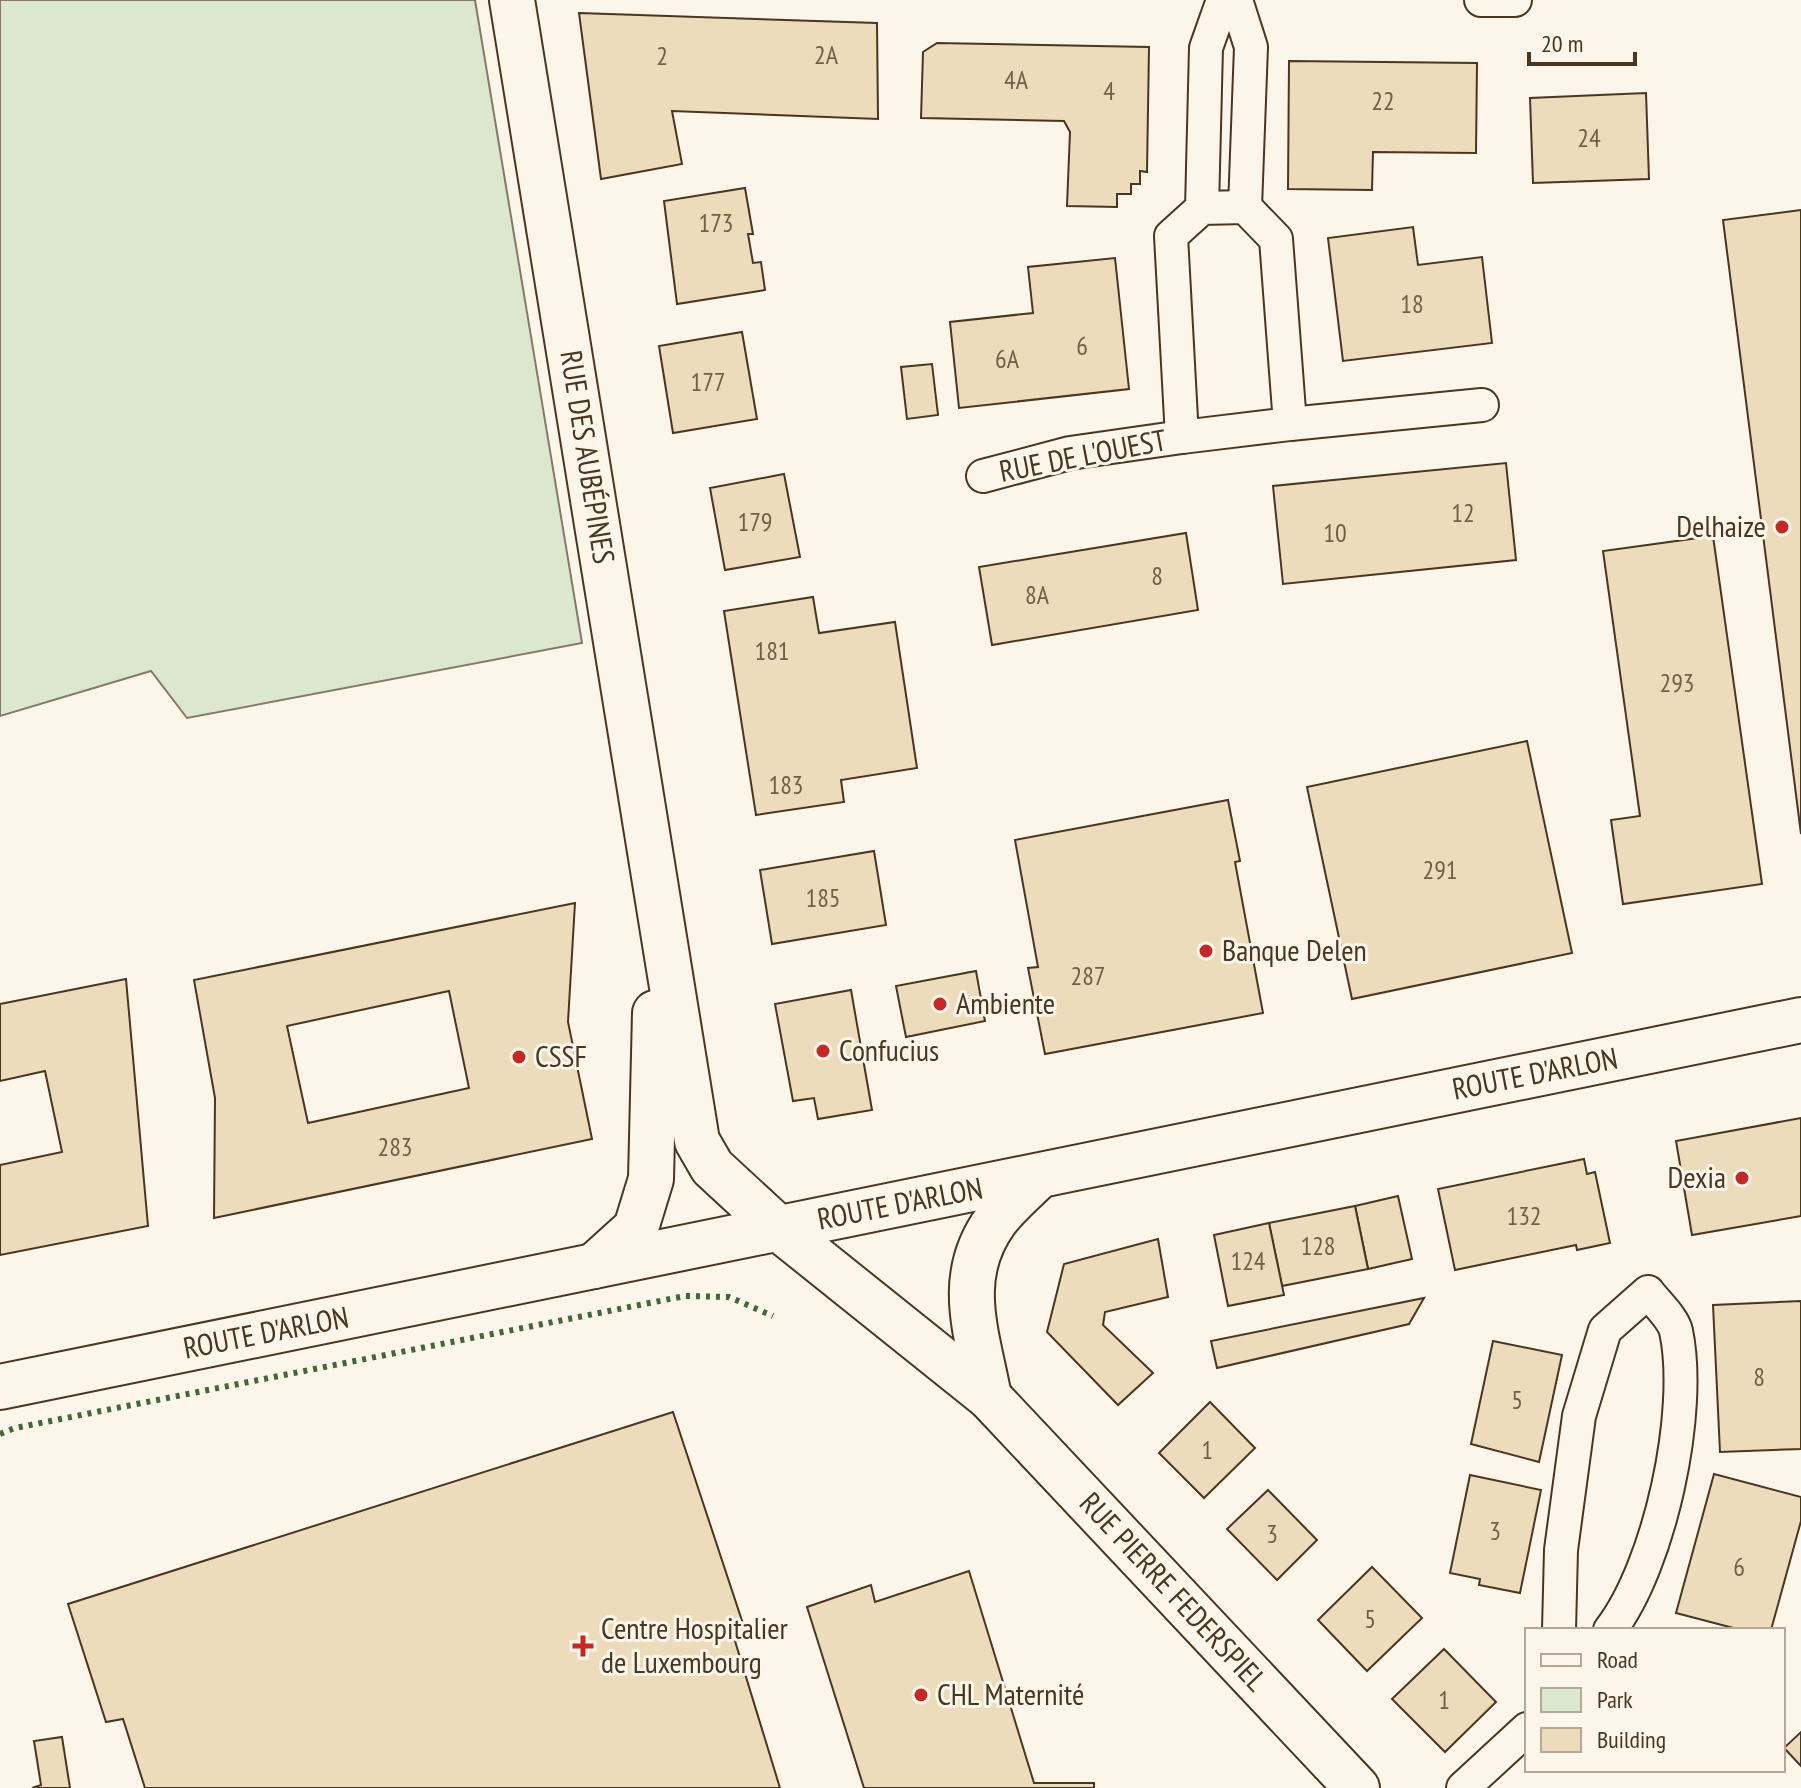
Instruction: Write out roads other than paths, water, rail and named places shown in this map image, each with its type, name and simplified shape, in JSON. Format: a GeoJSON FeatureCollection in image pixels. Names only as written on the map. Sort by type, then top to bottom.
{"type":"FeatureCollection","features":[{"type":"Feature","properties":{"kind":"street","name":"RUE DES AUBÉPINES"},"geometry":{"type":"LineString","coordinates":[[512,0],[534,117],[658,915],[697,1141],[712,1167],[778,1228]]}},
{"type":"Feature","properties":{"kind":"street"},"geometry":{"type":"LineString","coordinates":[[1223,0],[1206,48],[1202,208],[1245,207]]}},
{"type":"Feature","properties":{"kind":"street"},"geometry":{"type":"LineString","coordinates":[[1236,0],[1251,47],[1245,207],[1276,239],[1290,424]]}},
{"type":"Feature","properties":{"kind":"street"},"geometry":{"type":"LineString","coordinates":[[1481,0],[1515,0]]}},
{"type":"Feature","properties":{"kind":"street","name":"RUE DE L'OUEST"},"geometry":{"type":"LineString","coordinates":[[1182,437],[1171,236],[1202,208]]}},
{"type":"Feature","properties":{"kind":"street","name":"RUE DE L'OUEST"},"geometry":{"type":"LineString","coordinates":[[983,476],[1070,453],[1182,437],[1482,405]]}},
{"type":"Feature","properties":{"kind":"street","name":"RUE DES AUBÉPINES"},"geometry":{"type":"LineString","coordinates":[[594,1266],[636,1228],[651,1179],[658,915]]}},
{"type":"Feature","properties":{"kind":"street","name":"ROUTE D'ARLON"},"geometry":{"type":"LineString","coordinates":[[0,1387],[1801,1020]]}},
{"type":"Feature","properties":{"kind":"street"},"geometry":{"type":"LineString","coordinates":[[989,1397],[970,1298],[973,1261],[996,1220],[1039,1176]]}},
{"type":"Feature","properties":{"kind":"street","name":"RUE PIERRE FEDERSPIEL"},"geometry":{"type":"LineString","coordinates":[[778,1228],[989,1397],[1357,1788]]}},
{"type":"Feature","properties":{"kind":"street"},"geometry":{"type":"LineString","coordinates":[[1559,1628],[1561,1550],[1579,1416],[1605,1330],[1648,1292],[1676,1329],[1679,1401],[1672,1473],[1651,1551],[1611,1628]]}},
{"type":"Feature","properties":{"kind":"street"},"geometry":{"type":"LineString","coordinates":[[1463,1788],[1525,1731]]}},
{"type":"Feature","properties":{"kind":"place","name":"Delhaize"},"geometry":{"type":"Point","coordinates":[1782,527]}},
{"type":"Feature","properties":{"kind":"place","name":"Banque Delen"},"geometry":{"type":"Point","coordinates":[1206,951]}},
{"type":"Feature","properties":{"kind":"place","name":"Ambiente"},"geometry":{"type":"Point","coordinates":[940,1004]}},
{"type":"Feature","properties":{"kind":"place","name":"Confucius"},"geometry":{"type":"Point","coordinates":[823,1051]}},
{"type":"Feature","properties":{"kind":"place","name":"CSSF"},"geometry":{"type":"Point","coordinates":[519,1057]}},
{"type":"Feature","properties":{"kind":"place","name":"Dexia"},"geometry":{"type":"Point","coordinates":[1742,1178]}},
{"type":"Feature","properties":{"kind":"place","name":"Centre Hospitalier de Luxembourg"},"geometry":{"type":"Point","coordinates":[583,1646]}},
{"type":"Feature","properties":{"kind":"place","name":"CHL Maternité"},"geometry":{"type":"Point","coordinates":[921,1695]}}]}
